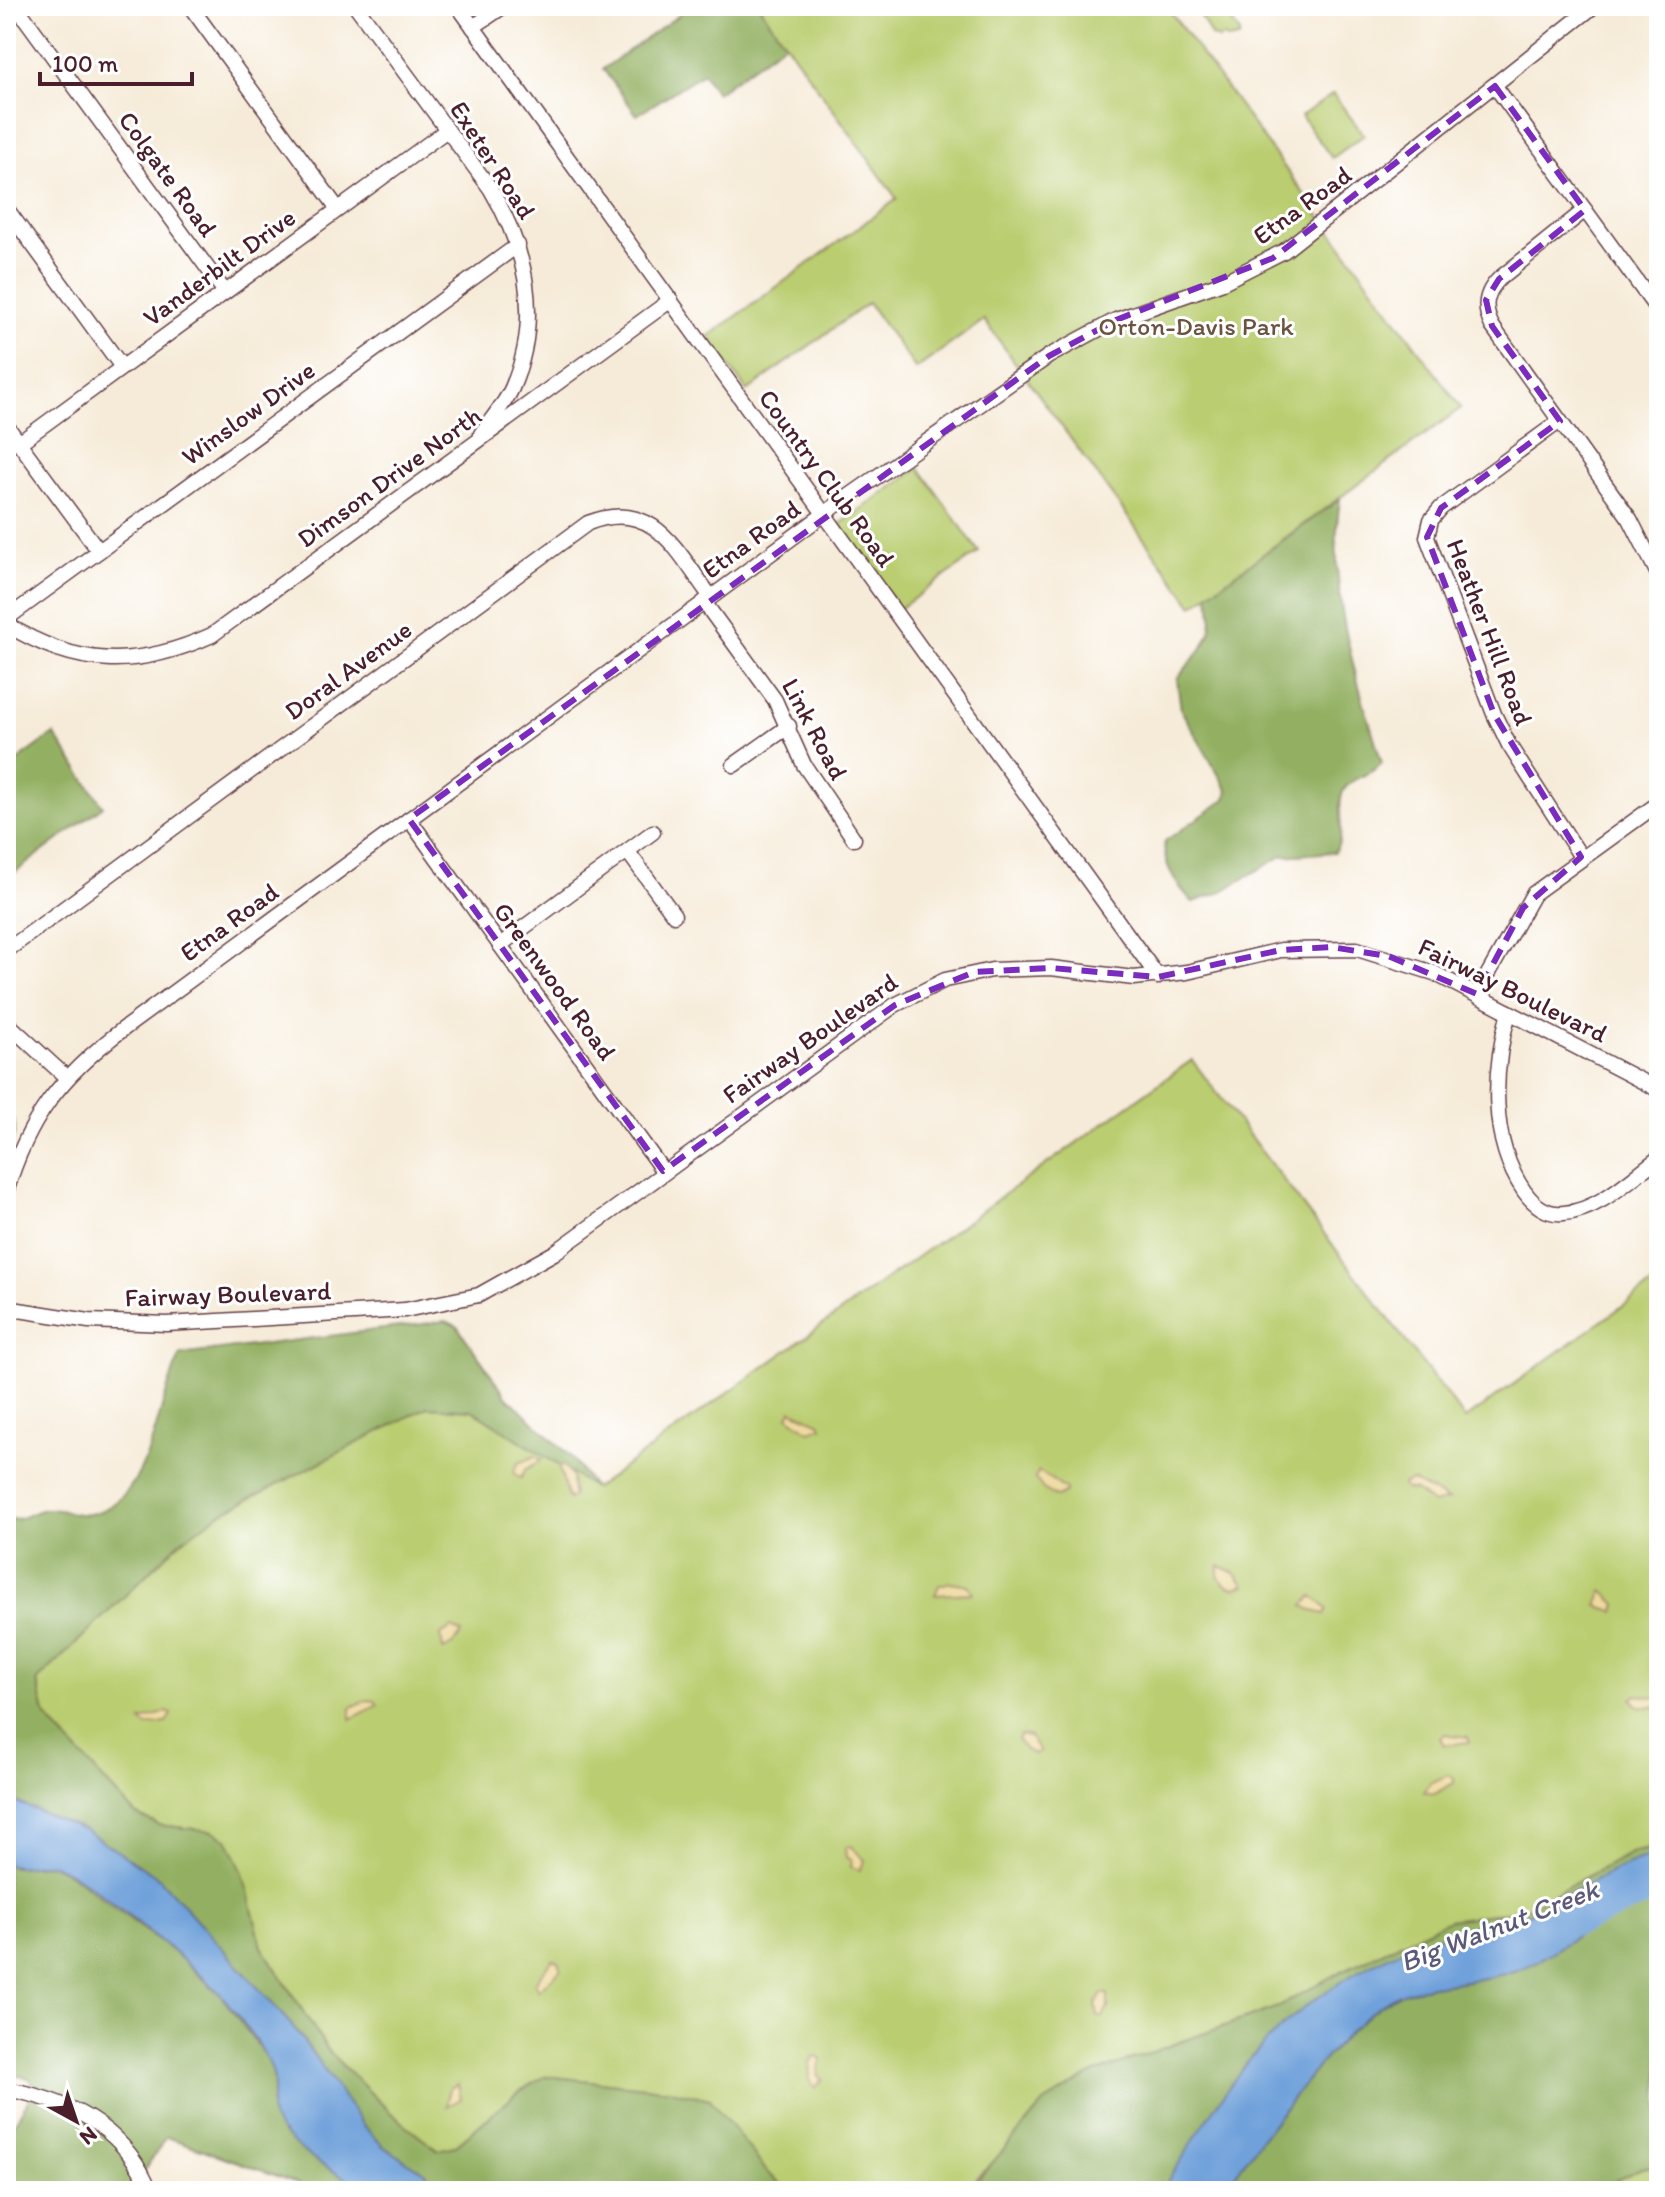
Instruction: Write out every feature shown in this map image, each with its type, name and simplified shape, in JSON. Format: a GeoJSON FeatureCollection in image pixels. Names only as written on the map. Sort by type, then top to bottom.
{"type":"FeatureCollection","features":[{"type":"Feature","properties":{"kind":"street","name":"Colgate Road"},"geometry":{"type":"LineString","coordinates":[[16,6],[225,292]]}},
{"type":"Feature","properties":{"kind":"street"},"geometry":{"type":"LineString","coordinates":[[190,6],[338,209]]}},
{"type":"Feature","properties":{"kind":"street","name":"Exeter Road"},"geometry":{"type":"LineString","coordinates":[[356,6],[490,188],[509,219],[518,245],[529,291],[525,348],[512,390],[474,444]]}},
{"type":"Feature","properties":{"kind":"street","name":"Country Club Road"},"geometry":{"type":"LineString","coordinates":[[458,6],[1158,977]]}},
{"type":"Feature","properties":{"kind":"street"},"geometry":{"type":"LineString","coordinates":[[473,27],[504,6]]}},
{"type":"Feature","properties":{"kind":"street","name":"Etna Road"},"geometry":{"type":"LineString","coordinates":[[6,1192],[17,1154],[31,1127],[66,1077],[122,1030],[825,515],[1072,342],[1116,320],[1223,282],[1273,258],[1594,6]]}},
{"type":"Feature","properties":{"kind":"street"},"geometry":{"type":"LineString","coordinates":[[1495,86],[1659,312]]}},
{"type":"Feature","properties":{"kind":"street","name":"Vanderbilt Drive"},"geometry":{"type":"LineString","coordinates":[[19,443],[447,130]]}},
{"type":"Feature","properties":{"kind":"street"},"geometry":{"type":"LineString","coordinates":[[6,208],[122,367]]}},
{"type":"Feature","properties":{"kind":"street"},"geometry":{"type":"LineString","coordinates":[[1585,210],[1499,279],[1486,300],[1492,326],[1630,519],[1659,576]]}},
{"type":"Feature","properties":{"kind":"street","name":"Winslow Drive"},"geometry":{"type":"LineString","coordinates":[[6,622],[518,245]]}},
{"type":"Feature","properties":{"kind":"street","name":"Dimson Drive North"},"geometry":{"type":"LineString","coordinates":[[6,622],[43,644],[69,653],[121,660],[165,654],[212,635],[671,300]]}},
{"type":"Feature","properties":{"kind":"street","name":"Heather Hill Road"},"geometry":{"type":"LineString","coordinates":[[1560,421],[1441,508],[1431,520],[1427,537],[1494,714],[1509,745],[1581,857]]}},
{"type":"Feature","properties":{"kind":"street"},"geometry":{"type":"LineString","coordinates":[[6,425],[99,551]]}},
{"type":"Feature","properties":{"kind":"street","name":"Doral Avenue"},"geometry":{"type":"LineString","coordinates":[[6,951],[588,523],[616,515],[644,520],[667,538],[708,600]]}},
{"type":"Feature","properties":{"kind":"street","name":"Link Road"},"geometry":{"type":"LineString","coordinates":[[708,600],[775,700],[815,784],[854,839]]}},
{"type":"Feature","properties":{"kind":"street"},"geometry":{"type":"LineString","coordinates":[[734,765],[789,726]]}},
{"type":"Feature","properties":{"kind":"street"},"geometry":{"type":"LineString","coordinates":[[1477,994],[1523,908],[1548,880],[1659,803]]}},
{"type":"Feature","properties":{"kind":"street","name":"Greenwood Road"},"geometry":{"type":"LineString","coordinates":[[409,819],[663,1171]]}},
{"type":"Feature","properties":{"kind":"street"},"geometry":{"type":"LineString","coordinates":[[500,945],[653,832]]}},
{"type":"Feature","properties":{"kind":"street"},"geometry":{"type":"LineString","coordinates":[[628,852],[674,915]]}},
{"type":"Feature","properties":{"kind":"street","name":"Fairway Boulevard"},"geometry":{"type":"LineString","coordinates":[[6,1308],[89,1321],[167,1324],[405,1310],[448,1304],[479,1295],[528,1270],[849,1035],[901,1001],[945,980],[974,972],[1023,967],[1134,978],[1158,977],[1281,950],[1331,947],[1388,956],[1477,994],[1659,1090]]}},
{"type":"Feature","properties":{"kind":"street"},"geometry":{"type":"LineString","coordinates":[[1509,1012],[1498,1075],[1501,1136],[1519,1183],[1535,1203],[1553,1213],[1582,1209],[1659,1158]]}},
{"type":"Feature","properties":{"kind":"street"},"geometry":{"type":"LineString","coordinates":[[6,1022],[66,1077]]}},
{"type":"Feature","properties":{"kind":"street"},"geometry":{"type":"LineString","coordinates":[[6,2089],[52,2099],[88,2116],[134,2161],[150,2191]]}},
{"type":"Feature","properties":{"kind":"highlighted area"},"geometry":{"type":"Polygon","coordinates":[[[1495,86],[1585,210],[1499,279],[1486,300],[1492,326],[1560,421],[1441,508],[1427,537],[1494,714],[1581,857],[1523,908],[1477,994],[1388,956],[1331,947],[1281,950],[1158,977],[1051,968],[974,972],[895,1005],[663,1171],[409,819],[1049,356],[1116,320],[1273,258],[1495,86]]]}},
{"type":"Feature","properties":{"kind":"green space"},"geometry":{"type":"Polygon","coordinates":[[[683,6],[759,6],[785,43],[716,93],[703,73],[637,115],[603,69],[679,15],[683,6]]]}},
{"type":"Feature","properties":{"kind":"green space","name":"Orton-Davis Park"},"geometry":{"type":"Polygon","coordinates":[[[759,6],[1166,6],[1461,408],[1193,606],[984,320],[916,369],[868,303],[747,391],[708,337],[897,199],[759,6]]]}},
{"type":"Feature","properties":{"kind":"green space"},"geometry":{"type":"Polygon","coordinates":[[[1196,6],[1220,6],[1240,33],[1239,38],[1227,40],[1224,36],[1219,39],[1211,36],[1196,6]]]}},
{"type":"Feature","properties":{"kind":"green space"},"geometry":{"type":"Polygon","coordinates":[[[1333,94],[1364,135],[1332,158],[1301,116],[1333,94]]]}},
{"type":"Feature","properties":{"kind":"green space"},"geometry":{"type":"Polygon","coordinates":[[[919,468],[979,552],[899,609],[839,525],[919,468]]]}},
{"type":"Feature","properties":{"kind":"green space"},"geometry":{"type":"Polygon","coordinates":[[[1340,499],[1337,566],[1340,600],[1362,699],[1382,763],[1345,788],[1340,801],[1340,839],[1334,852],[1282,856],[1219,893],[1193,902],[1172,874],[1164,849],[1165,841],[1226,799],[1228,791],[1181,710],[1177,679],[1201,649],[1210,631],[1212,621],[1208,594],[1340,499]]]}},
{"type":"Feature","properties":{"kind":"green space"},"geometry":{"type":"Polygon","coordinates":[[[54,734],[103,806],[6,879],[6,769],[54,734]]]}},
{"type":"Feature","properties":{"kind":"green space"},"geometry":{"type":"Polygon","coordinates":[[[1192,1060],[1465,1419],[1659,1280],[1659,1847],[1631,1853],[1524,1910],[1449,1920],[1338,1973],[1278,2007],[1091,2074],[977,2177],[968,2191],[789,2191],[671,2090],[546,2076],[520,2091],[455,2146],[438,2150],[392,2114],[329,2052],[262,1947],[243,1873],[213,1831],[158,1825],[135,1814],[46,1717],[37,1681],[180,1542],[218,1515],[427,1407],[472,1410],[595,1488],[1192,1060]]]}},
{"type":"Feature","properties":{"kind":"green space"},"geometry":{"type":"Polygon","coordinates":[[[6,1115],[14,1121],[15,1130],[6,1162],[6,1115]]]}},
{"type":"Feature","properties":{"kind":"green space"},"geometry":{"type":"Polygon","coordinates":[[[446,1321],[457,1326],[507,1397],[572,1458],[594,1488],[472,1410],[427,1407],[218,1515],[180,1542],[37,1681],[46,1717],[135,1814],[159,1825],[213,1831],[228,1840],[243,1873],[262,1947],[329,2052],[392,2114],[438,2150],[455,2146],[520,2091],[546,2076],[671,2090],[710,2099],[768,2173],[789,2191],[440,2191],[425,2172],[384,2147],[363,2125],[296,2030],[239,1968],[85,1830],[6,1798],[6,1519],[17,1519],[47,1509],[90,1514],[111,1505],[127,1491],[140,1471],[181,1355],[446,1321]]]}},
{"type":"Feature","properties":{"kind":"green space"},"geometry":{"type":"Polygon","coordinates":[[[1659,1847],[1659,1854],[1597,1879],[1521,1917],[1427,1940],[1383,1960],[1326,1993],[1243,2069],[1161,2191],[968,2191],[1044,2103],[1091,2074],[1278,2007],[1338,1973],[1449,1920],[1524,1910],[1631,1853],[1659,1847]]]}},
{"type":"Feature","properties":{"kind":"green space"},"geometry":{"type":"Polygon","coordinates":[[[6,1864],[14,1867],[54,1865],[174,1952],[220,1994],[272,2065],[271,2114],[309,2155],[375,2191],[320,2191],[167,2137],[136,2182],[138,2191],[6,2191],[6,2136],[36,2088],[29,2078],[6,2074],[6,1864]]]}},
{"type":"Feature","properties":{"kind":"green space"},"geometry":{"type":"Polygon","coordinates":[[[1659,1884],[1659,2164],[1639,2169],[1595,2191],[1223,2191],[1307,2079],[1359,2023],[1383,2003],[1406,1992],[1501,1975],[1531,1964],[1625,1901],[1659,1884]]]}},
{"type":"Feature","properties":{"kind":"green space"},"geometry":{"type":"Polygon","coordinates":[[[1659,2164],[1659,2191],[1595,2191],[1639,2169],[1659,2164]]]}},
{"type":"Feature","properties":{"kind":"sand"},"geometry":{"type":"Polygon","coordinates":[[[791,1410],[820,1423],[822,1427],[809,1431],[788,1416],[791,1410]]]}},
{"type":"Feature","properties":{"kind":"sand"},"geometry":{"type":"Polygon","coordinates":[[[535,1456],[542,1460],[525,1470],[521,1478],[516,1476],[514,1471],[518,1463],[535,1456]]]}},
{"type":"Feature","properties":{"kind":"sand"},"geometry":{"type":"Polygon","coordinates":[[[564,1466],[572,1477],[573,1497],[568,1499],[559,1467],[564,1466]]]}},
{"type":"Feature","properties":{"kind":"sand"},"geometry":{"type":"Polygon","coordinates":[[[1039,1471],[1066,1492],[1057,1497],[1043,1489],[1035,1478],[1039,1471]]]}},
{"type":"Feature","properties":{"kind":"sand"},"geometry":{"type":"Polygon","coordinates":[[[1412,1481],[1448,1500],[1433,1504],[1416,1491],[1405,1489],[1403,1484],[1412,1481]]]}},
{"type":"Feature","properties":{"kind":"sand"},"geometry":{"type":"Polygon","coordinates":[[[1220,1566],[1235,1573],[1245,1585],[1237,1588],[1226,1585],[1218,1576],[1220,1566]]]}},
{"type":"Feature","properties":{"kind":"sand"},"geometry":{"type":"Polygon","coordinates":[[[951,1582],[968,1585],[973,1593],[935,1595],[939,1585],[951,1582]]]}},
{"type":"Feature","properties":{"kind":"sand"},"geometry":{"type":"Polygon","coordinates":[[[1603,1591],[1617,1604],[1615,1611],[1597,1606],[1603,1591]]]}},
{"type":"Feature","properties":{"kind":"sand"},"geometry":{"type":"Polygon","coordinates":[[[1313,1596],[1327,1609],[1325,1614],[1304,1605],[1313,1596]]]}},
{"type":"Feature","properties":{"kind":"sand"},"geometry":{"type":"Polygon","coordinates":[[[452,1628],[462,1633],[452,1646],[443,1650],[441,1635],[452,1628]]]}},
{"type":"Feature","properties":{"kind":"sand"},"geometry":{"type":"Polygon","coordinates":[[[1637,1695],[1659,1698],[1659,1707],[1638,1706],[1632,1699],[1637,1695]]]}},
{"type":"Feature","properties":{"kind":"sand"},"geometry":{"type":"Polygon","coordinates":[[[368,1700],[378,1705],[351,1719],[351,1707],[368,1700]]]}},
{"type":"Feature","properties":{"kind":"sand"},"geometry":{"type":"Polygon","coordinates":[[[166,1712],[171,1714],[166,1723],[146,1726],[141,1721],[166,1712]]]}},
{"type":"Feature","properties":{"kind":"sand"},"geometry":{"type":"Polygon","coordinates":[[[1445,1734],[1468,1737],[1470,1742],[1444,1745],[1440,1738],[1445,1734]]]}},
{"type":"Feature","properties":{"kind":"sand"},"geometry":{"type":"Polygon","coordinates":[[[1020,1735],[1030,1737],[1040,1752],[1035,1755],[1025,1750],[1018,1740],[1020,1735]]]}},
{"type":"Feature","properties":{"kind":"sand"},"geometry":{"type":"Polygon","coordinates":[[[1448,1775],[1454,1778],[1454,1783],[1434,1794],[1424,1792],[1430,1783],[1448,1775]]]}},
{"type":"Feature","properties":{"kind":"sand"},"geometry":{"type":"Polygon","coordinates":[[[850,1846],[865,1860],[860,1870],[851,1867],[852,1860],[846,1857],[845,1848],[850,1846]]]}},
{"type":"Feature","properties":{"kind":"sand"},"geometry":{"type":"Polygon","coordinates":[[[553,1959],[560,1963],[561,1969],[539,1990],[535,1983],[553,1959]]]}},
{"type":"Feature","properties":{"kind":"sand"},"geometry":{"type":"Polygon","coordinates":[[[1102,1994],[1108,1994],[1108,2008],[1103,2017],[1098,2017],[1096,2004],[1102,1994]]]}},
{"type":"Feature","properties":{"kind":"sand"},"geometry":{"type":"Polygon","coordinates":[[[815,2056],[822,2059],[817,2074],[822,2080],[815,2088],[809,2080],[810,2062],[815,2056]]]}},
{"type":"Feature","properties":{"kind":"sand"},"geometry":{"type":"Polygon","coordinates":[[[458,2084],[461,2099],[446,2106],[450,2088],[458,2084]]]}},
{"type":"Feature","properties":{"kind":"water"},"geometry":{"type":"Polygon","coordinates":[[[6,1798],[85,1830],[160,1879],[296,2030],[363,2125],[384,2147],[425,2172],[440,2191],[398,2193],[374,2190],[332,2171],[288,2139],[272,2117],[274,2081],[268,2061],[244,2024],[209,1983],[139,1924],[67,1871],[48,1864],[18,1867],[6,1864],[6,1798]]]}},
{"type":"Feature","properties":{"kind":"water"},"geometry":{"type":"Polygon","coordinates":[[[1659,1854],[1659,1884],[1625,1901],[1531,1964],[1501,1975],[1406,1992],[1383,2003],[1333,2049],[1307,2079],[1223,2191],[1161,2191],[1242,2069],[1280,2028],[1325,1993],[1399,1951],[1437,1937],[1520,1917],[1605,1875],[1659,1854]]]}},
{"type":"Feature","properties":{"kind":"waterway","name":"Big Walnut Creek"},"geometry":{"type":"LineString","coordinates":[[1578,1927],[1659,1891]]}}]}
